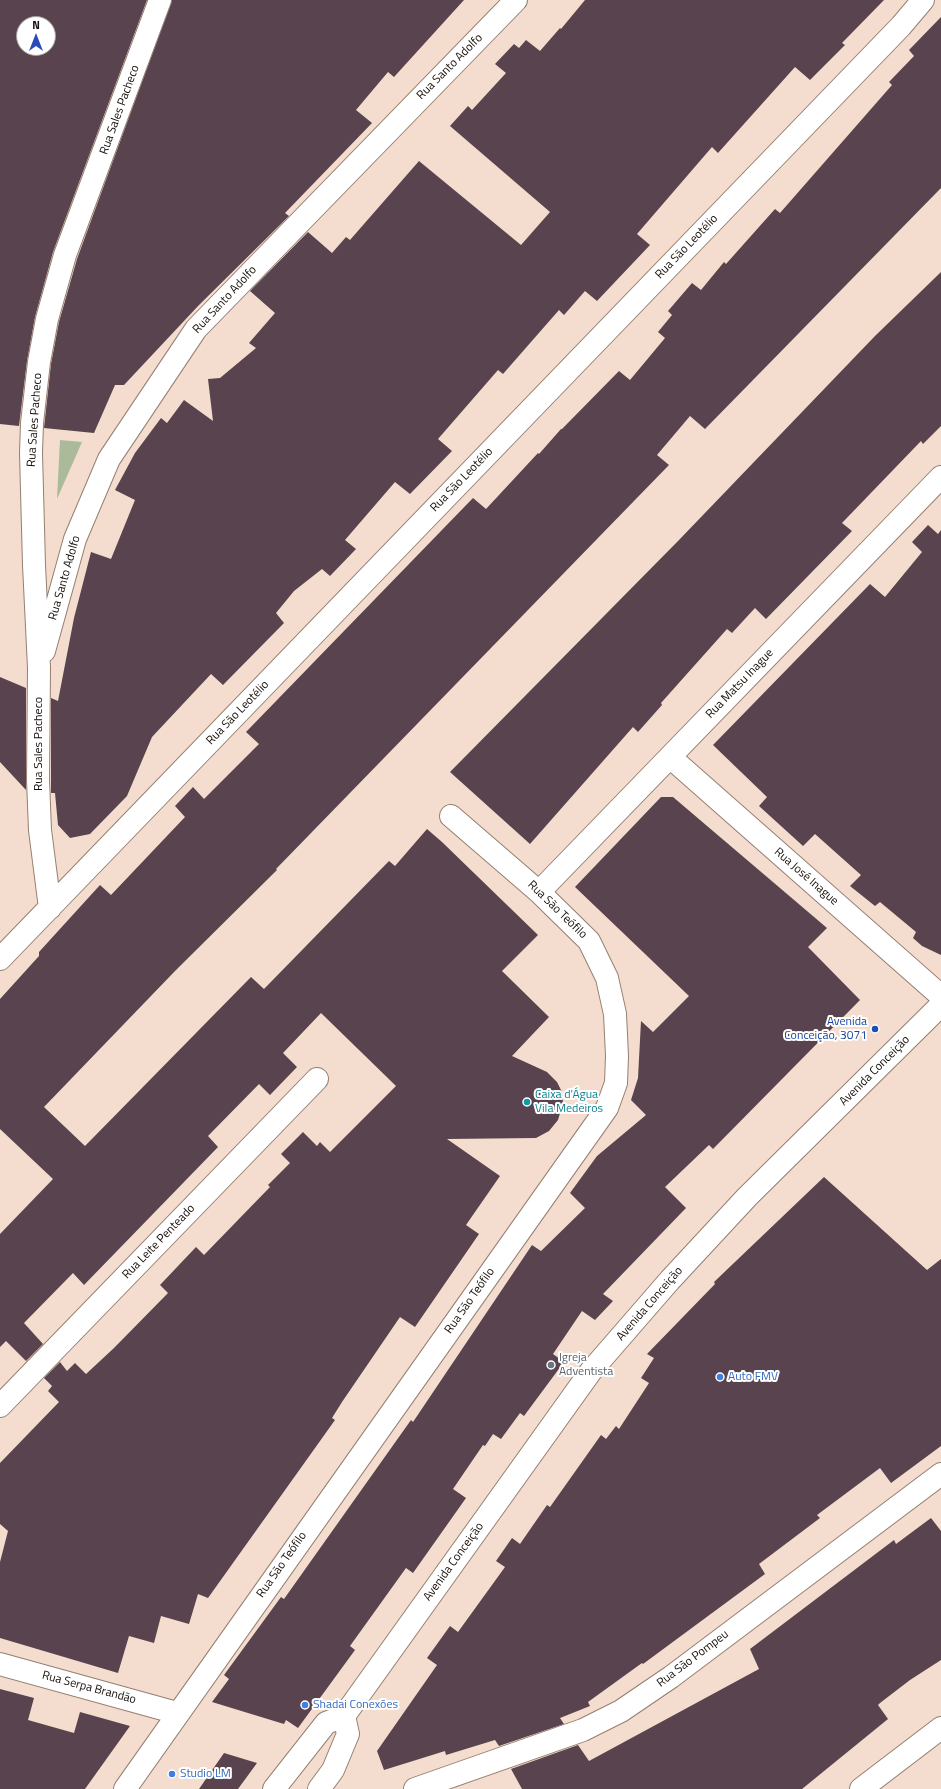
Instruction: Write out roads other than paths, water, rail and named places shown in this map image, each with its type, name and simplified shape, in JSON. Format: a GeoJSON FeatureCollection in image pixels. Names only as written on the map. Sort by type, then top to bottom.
{"type":"FeatureCollection","features":[{"type":"Feature","properties":{"kind":"street","name":"Rua Sales Pacheco"},"geometry":{"type":"LineString","coordinates":[[50,908],[40,830],[38,780],[39,668],[31,452],[39,362],[47,319],[66,255],[160,0]]}},
{"type":"Feature","properties":{"kind":"street","name":"Rua Santo Adolfo"},"geometry":{"type":"LineString","coordinates":[[39,668],[75,539],[109,459],[196,329],[516,0]]}},
{"type":"Feature","properties":{"kind":"street","name":"Rua São Leotélio"},"geometry":{"type":"LineString","coordinates":[[0,959],[895,32],[924,0]]}},
{"type":"Feature","properties":{"kind":"street","name":"Rua Matsu Inague"},"geometry":{"type":"LineString","coordinates":[[540,892],[941,477]]}},
{"type":"Feature","properties":{"kind":"street","name":"Rua José Inague"},"geometry":{"type":"LineString","coordinates":[[670,756],[941,996]]}},
{"type":"Feature","properties":{"kind":"street","name":"Rua São Teófilo"},"geometry":{"type":"LineString","coordinates":[[125,1789],[177,1713],[607,1108],[616,1083],[617,1056],[615,1014],[607,978],[590,941],[540,892],[451,816]]}},
{"type":"Feature","properties":{"kind":"street","name":"Avenida Conceição"},"geometry":{"type":"LineString","coordinates":[[344,1716],[591,1372],[670,1280],[747,1197],[941,1005]]}},
{"type":"Feature","properties":{"kind":"street","name":"Rua Leite Penteado"},"geometry":{"type":"LineString","coordinates":[[0,1406],[317,1079]]}},
{"type":"Feature","properties":{"kind":"street","name":"Rua São Pompeu"},"geometry":{"type":"LineString","coordinates":[[415,1789],[583,1730],[621,1711],[671,1677],[941,1474]]}},
{"type":"Feature","properties":{"kind":"street","name":"Rua Serpa Brandão"},"geometry":{"type":"LineString","coordinates":[[0,1664],[177,1713]]}},
{"type":"Feature","properties":{"kind":"street"},"geometry":{"type":"LineString","coordinates":[[279,1787],[326,1723],[344,1716],[348,1734],[333,1770],[319,1789]]}},
{"type":"Feature","properties":{"kind":"street"},"geometry":{"type":"LineString","coordinates":[[861,1789],[941,1728]]}},
{"type":"Feature","properties":{"kind":"place","name":"Avenida Conceição, 3071"},"geometry":{"type":"Point","coordinates":[875,1029]}},
{"type":"Feature","properties":{"kind":"place","name":"Caixa d'Água Vila Medeiros"},"geometry":{"type":"Point","coordinates":[527,1102]}},
{"type":"Feature","properties":{"kind":"place","name":"Igreja Adventista"},"geometry":{"type":"Point","coordinates":[551,1365]}},
{"type":"Feature","properties":{"kind":"place","name":"Auto FMV"},"geometry":{"type":"Point","coordinates":[720,1377]}},
{"type":"Feature","properties":{"kind":"place","name":"Shadai Conexões"},"geometry":{"type":"Point","coordinates":[305,1705]}},
{"type":"Feature","properties":{"kind":"place","name":"Studio LM"},"geometry":{"type":"Point","coordinates":[172,1774]}}]}
